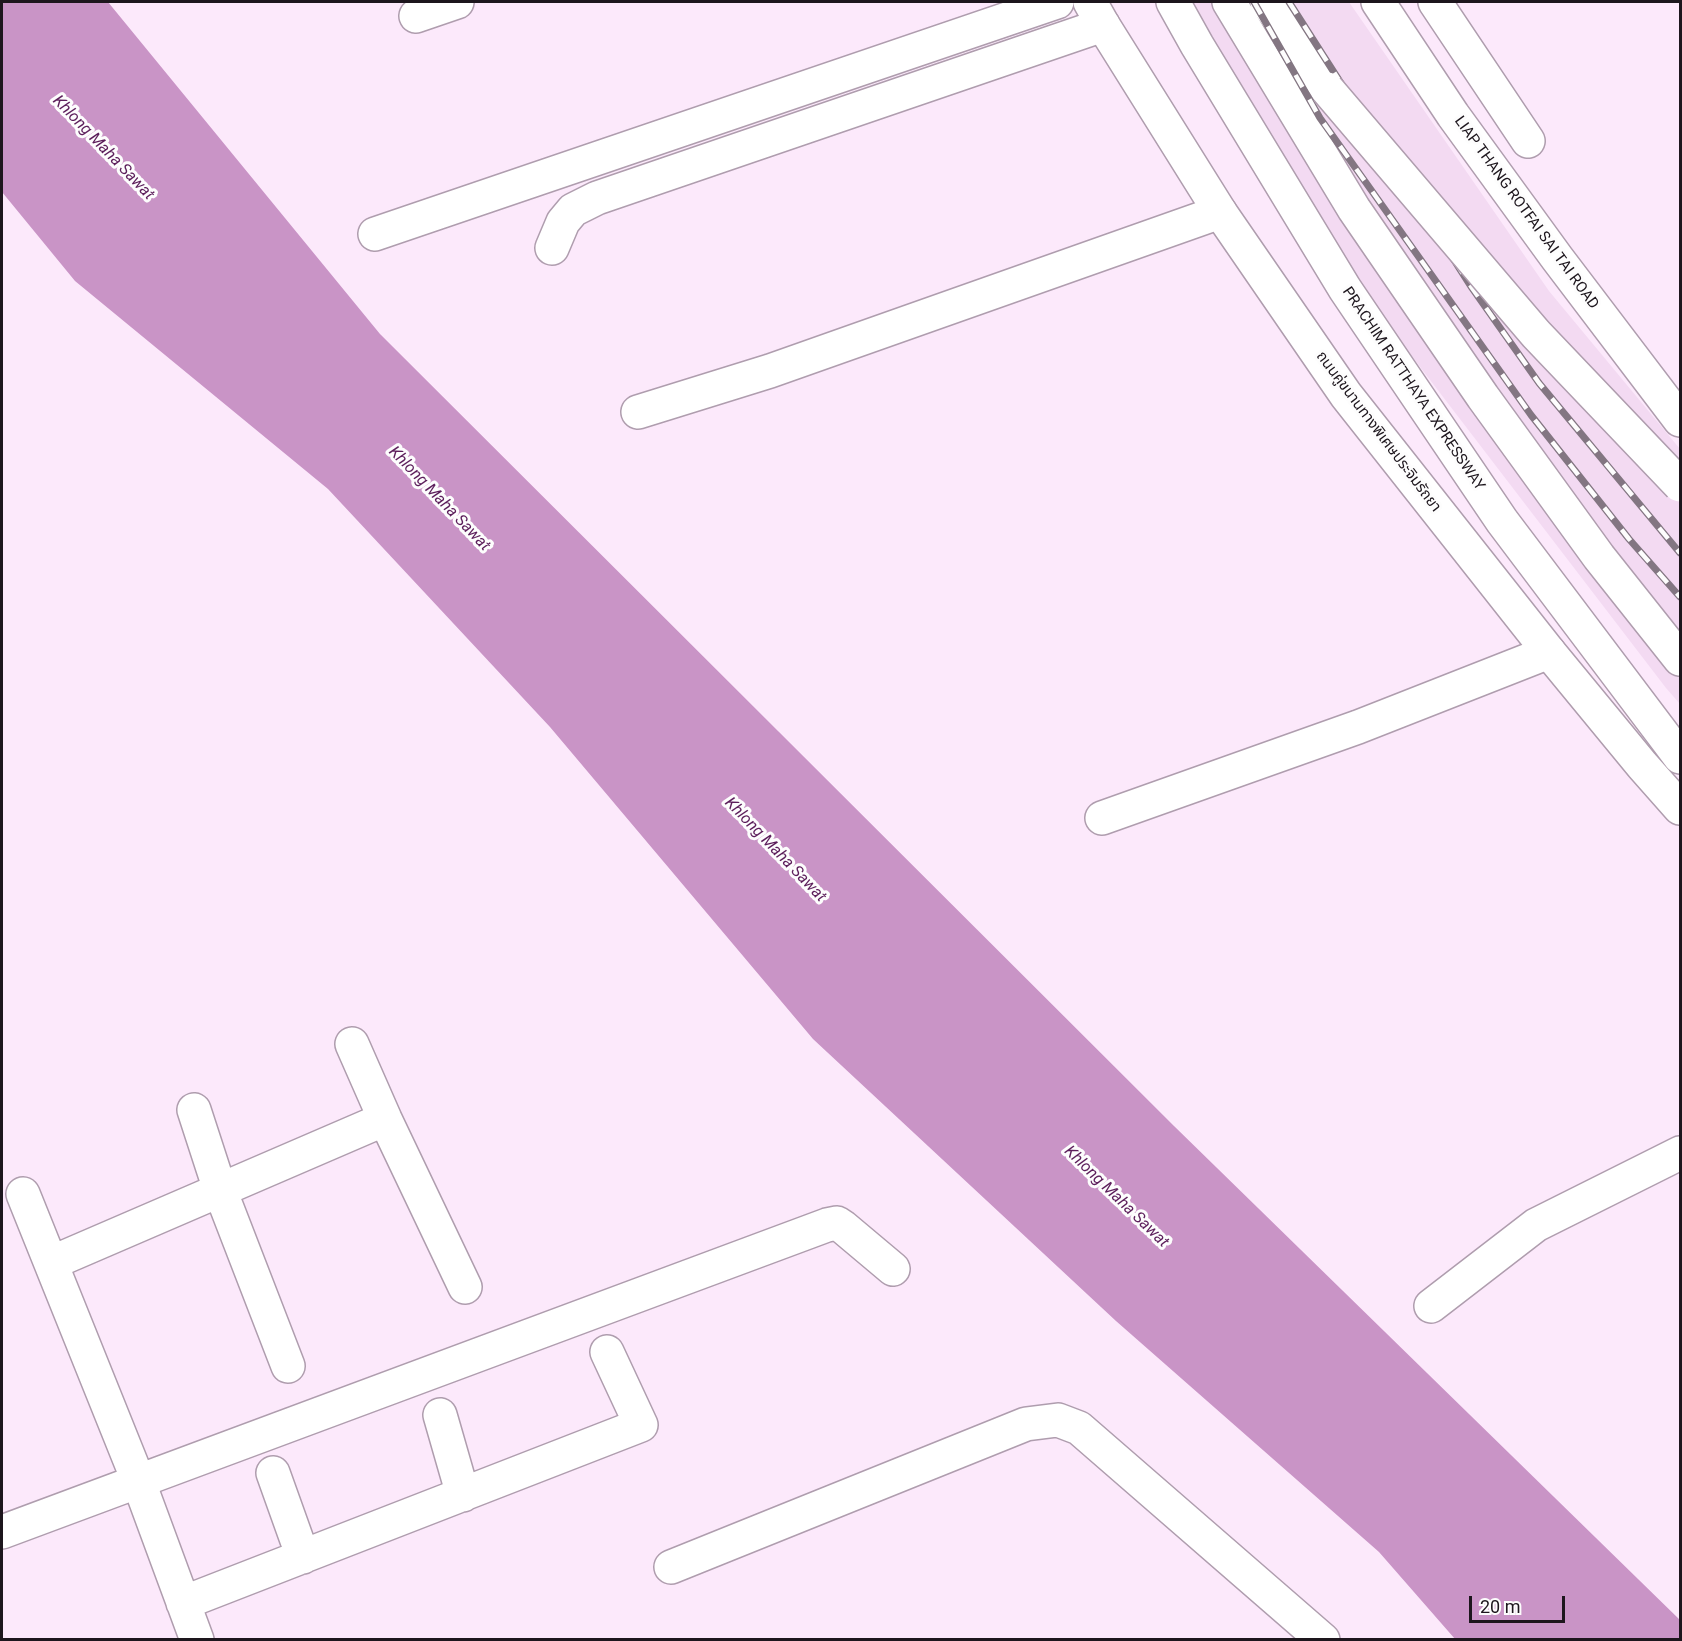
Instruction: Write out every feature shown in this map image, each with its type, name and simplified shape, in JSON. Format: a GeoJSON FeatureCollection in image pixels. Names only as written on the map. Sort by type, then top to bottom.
{"type":"FeatureCollection","features":[{"type":"Feature","properties":{"kind":"main road"},"geometry":{"type":"LineString","coordinates":[[416,16],[457,2]]}},
{"type":"Feature","properties":{"kind":"main road"},"geometry":{"type":"LineString","coordinates":[[375,234],[1057,2]]}},
{"type":"Feature","properties":{"kind":"main road","name":"PRACHIM RATTHAYA EXPRESSWAY"},"geometry":{"type":"LineString","coordinates":[[1173,2],[1345,289],[1502,521],[1680,757]]}},
{"type":"Feature","properties":{"kind":"main road"},"geometry":{"type":"LineString","coordinates":[[1229,2],[1354,209],[1469,377],[1599,557],[1680,659]]}},
{"type":"Feature","properties":{"kind":"main road"},"geometry":{"type":"LineString","coordinates":[[1267,2],[1327,89],[1536,334],[1680,485]]}},
{"type":"Feature","properties":{"kind":"main road","name":"LIAP THANG ROTFAI SAI TAI ROAD"},"geometry":{"type":"LineString","coordinates":[[1378,2],[1453,115],[1557,258],[1679,414]]}},
{"type":"Feature","properties":{"kind":"main road"},"geometry":{"type":"LineString","coordinates":[[1435,2],[1528,141]]}},
{"type":"Feature","properties":{"kind":"main road"},"geometry":{"type":"LineString","coordinates":[[552,248],[563,222],[573,210],[597,198],[1097,14]]}},
{"type":"Feature","properties":{"kind":"main road","name":"ถนนคู่ขนานทางพิเศษประจิมรัถยา"},"geometry":{"type":"LineString","coordinates":[[1097,14],[1220,212],[1346,395],[1549,652],[1641,765],[1680,807]]}},
{"type":"Feature","properties":{"kind":"main road"},"geometry":{"type":"LineString","coordinates":[[638,412],[770,371],[1220,212]]}},
{"type":"Feature","properties":{"kind":"main road"},"geometry":{"type":"LineString","coordinates":[[1102,818],[1358,727],[1549,652]]}},
{"type":"Feature","properties":{"kind":"main road"},"geometry":{"type":"LineString","coordinates":[[352,1044],[465,1287]]}},
{"type":"Feature","properties":{"kind":"main road"},"geometry":{"type":"LineString","coordinates":[[194,1110],[220,1190],[288,1366]]}},
{"type":"Feature","properties":{"kind":"main road"},"geometry":{"type":"LineString","coordinates":[[51,1263],[385,1119]]}},
{"type":"Feature","properties":{"kind":"main road"},"geometry":{"type":"LineString","coordinates":[[1431,1306],[1536,1225],[1680,1153]]}},
{"type":"Feature","properties":{"kind":"main road"},"geometry":{"type":"LineString","coordinates":[[23,1194],[138,1480],[197,1640]]}},
{"type":"Feature","properties":{"kind":"main road"},"geometry":{"type":"LineString","coordinates":[[2,1532],[826,1225],[837,1223],[893,1269]]}},
{"type":"Feature","properties":{"kind":"main road"},"geometry":{"type":"LineString","coordinates":[[183,1603],[641,1425],[607,1352]]}},
{"type":"Feature","properties":{"kind":"main road"},"geometry":{"type":"LineString","coordinates":[[440,1414],[463,1495]]}},
{"type":"Feature","properties":{"kind":"main road"},"geometry":{"type":"LineString","coordinates":[[671,1566],[1026,1424],[1058,1420],[1079,1428],[1323,1640]]}},
{"type":"Feature","properties":{"kind":"main road"},"geometry":{"type":"LineString","coordinates":[[273,1473],[303,1557]]}},
{"type":"Feature","properties":{"kind":"shaded area"},"geometry":{"type":"Polygon","coordinates":[[[1171,2],[1349,2],[1549,291],[1680,449],[1680,704],[1378,312],[1171,2]]]}},
{"type":"Feature","properties":{"kind":"water","name":"Khlong Maha Sawat"},"geometry":{"type":"Polygon","coordinates":[[[2,2],[108,2],[380,334],[1174,1126],[1680,1620],[1680,1639],[1455,1639],[1379,1552],[1116,1321],[813,1039],[550,727],[328,489],[75,281],[2,192],[2,2]]]}},
{"type":"Feature","properties":{"kind":"railway"},"geometry":{"type":"LineString","coordinates":[[1254,2],[1320,118],[1531,415],[1629,539],[1680,597]]}},
{"type":"Feature","properties":{"kind":"railway"},"geometry":{"type":"LineString","coordinates":[[1289,2],[1472,288],[1539,383],[1680,553]]}}]}
